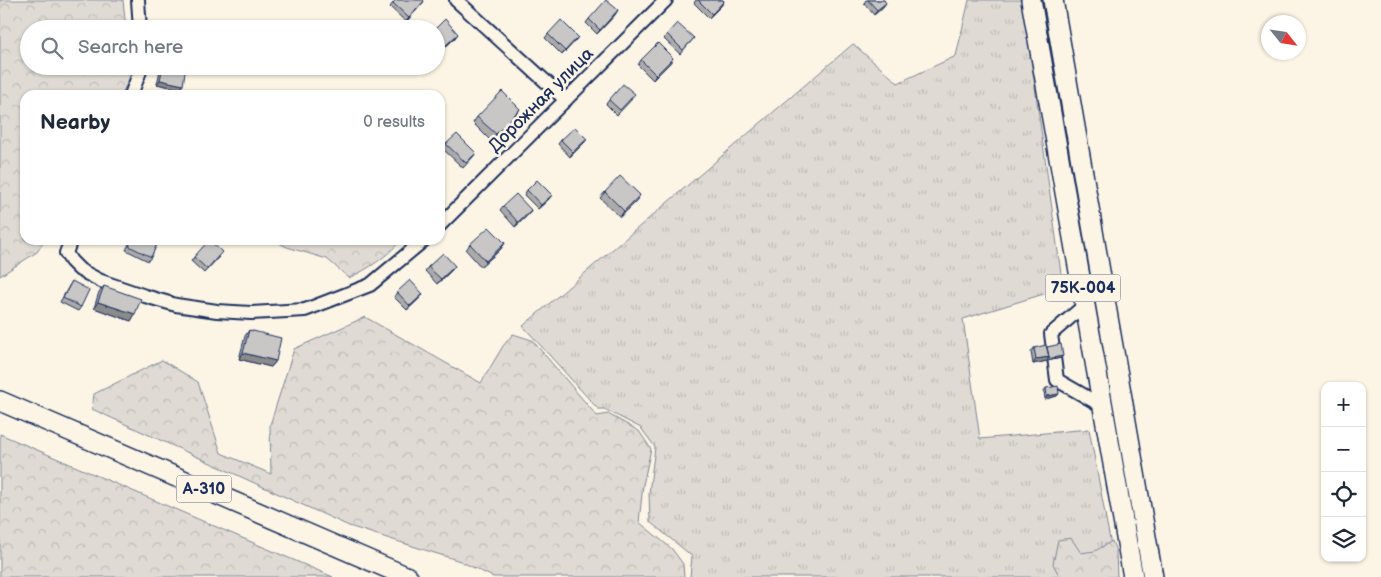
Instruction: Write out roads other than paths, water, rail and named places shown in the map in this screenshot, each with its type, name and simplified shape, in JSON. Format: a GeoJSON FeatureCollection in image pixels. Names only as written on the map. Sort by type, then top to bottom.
{"type":"FeatureCollection","features":[{"type":"Feature","properties":{"kind":"highway","name":"75К-004"},"geometry":{"type":"LineString","coordinates":[[1031,0],[1134,577]]}},
{"type":"Feature","properties":{"kind":"highway","name":"75К-004"},"geometry":{"type":"LineString","coordinates":[[1053,0],[1153,577]]}},
{"type":"Feature","properties":{"kind":"highway","name":"А-310"},"geometry":{"type":"LineString","coordinates":[[0,401],[408,577]]}},
{"type":"Feature","properties":{"kind":"street"},"geometry":{"type":"LineString","coordinates":[[138,0],[139,20]]}},
{"type":"Feature","properties":{"kind":"street"},"geometry":{"type":"LineString","coordinates":[[456,0],[566,100]]}},
{"type":"Feature","properties":{"kind":"street","name":"Дорожная улица"},"geometry":{"type":"LineString","coordinates":[[445,220],[666,0]]}},
{"type":"Feature","properties":{"kind":"street"},"geometry":{"type":"LineString","coordinates":[[133,90],[139,75]]}},
{"type":"Feature","properties":{"kind":"street"},"geometry":{"type":"LineString","coordinates":[[69,245],[66,253],[71,261],[80,270],[101,281],[176,305],[217,311],[251,313],[305,310],[370,285],[418,245]]}},
{"type":"Feature","properties":{"kind":"street"},"geometry":{"type":"LineString","coordinates":[[1086,304],[1051,334],[1057,380],[1104,407]]}}]}
